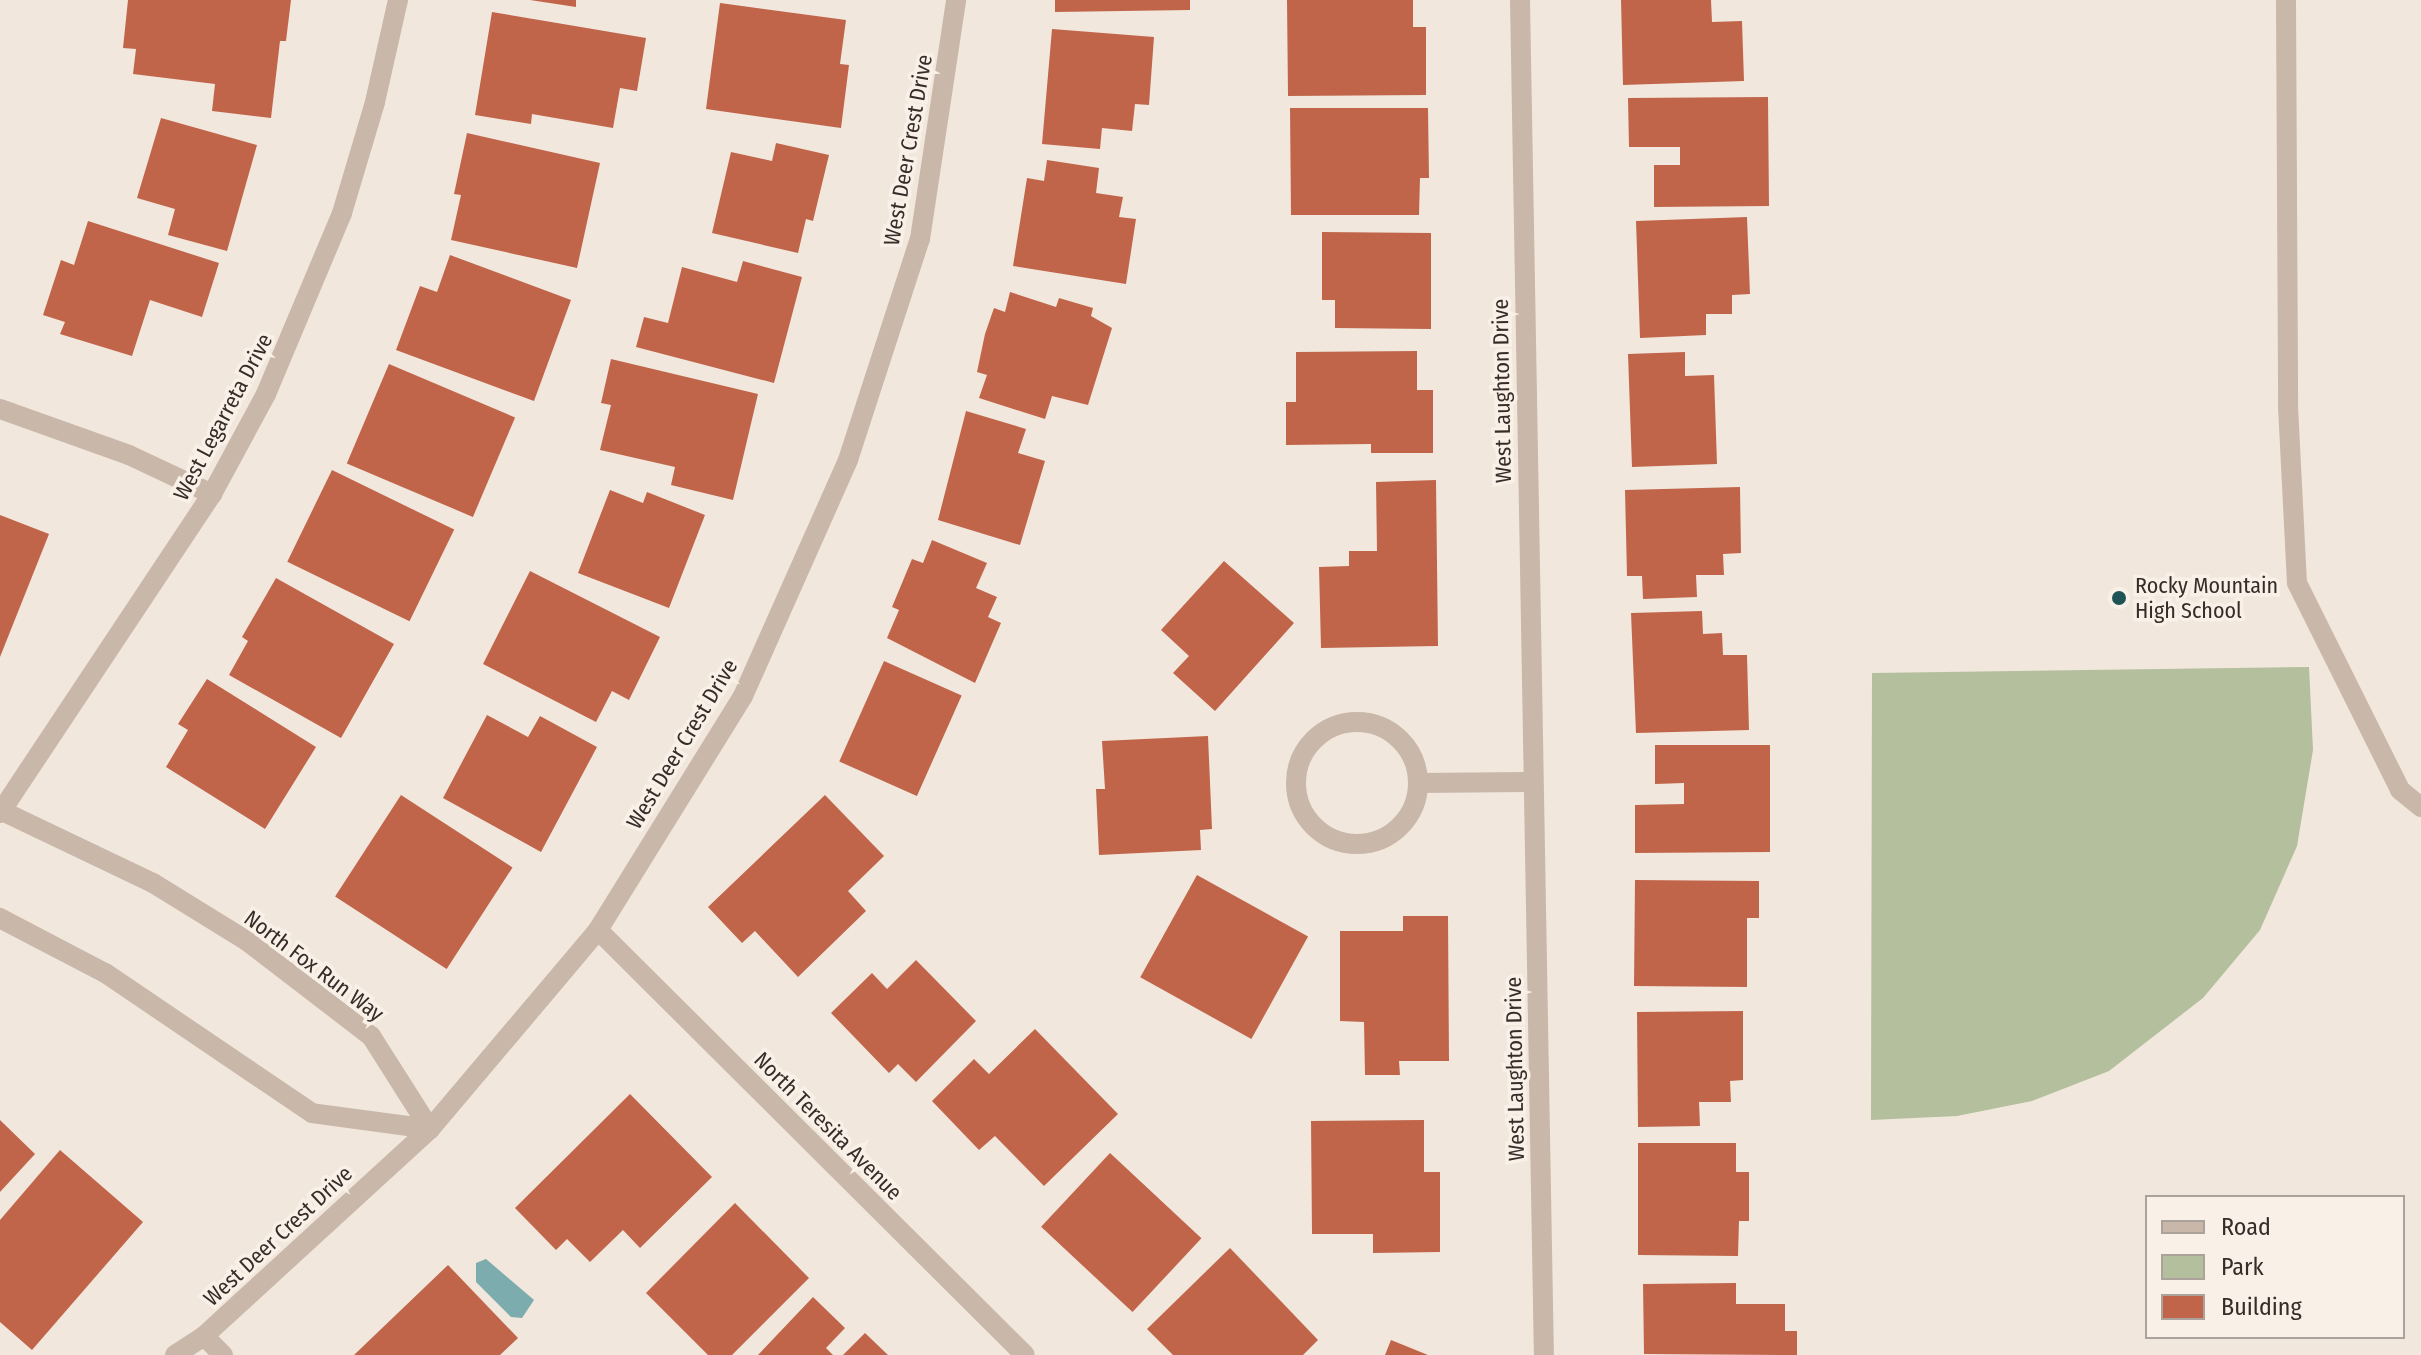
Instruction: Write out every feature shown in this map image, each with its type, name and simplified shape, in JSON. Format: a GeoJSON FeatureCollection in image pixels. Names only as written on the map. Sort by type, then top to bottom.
{"type":"FeatureCollection","features":[{"type":"Feature","properties":{"kind":"street","name":"West Legarreta Drive"},"geometry":{"type":"LineString","coordinates":[[1,811],[212,494],[266,394],[342,213],[375,102],[398,0]]}},
{"type":"Feature","properties":{"kind":"street","name":"West Deer Crest Drive"},"geometry":{"type":"LineString","coordinates":[[175,1355],[204,1336],[430,1129],[598,930],[743,696],[848,460],[920,239],[956,0]]}},
{"type":"Feature","properties":{"kind":"street","name":"West Laughton Drive"},"geometry":{"type":"LineString","coordinates":[[1520,0],[1544,1355]]}},
{"type":"Feature","properties":{"kind":"street"},"geometry":{"type":"LineString","coordinates":[[2286,0],[2288,406],[2297,583],[2400,790],[2421,807]]}},
{"type":"Feature","properties":{"kind":"street"},"geometry":{"type":"LineString","coordinates":[[0,409],[129,455],[212,494]]}},
{"type":"Feature","properties":{"kind":"street"},"geometry":{"type":"LineString","coordinates":[[1371,723],[1405,745],[1418,783],[1406,821],[1374,843],[1354,845],[1334,841],[1304,815],[1296,776],[1302,757],[1330,728],[1371,723]]}},
{"type":"Feature","properties":{"kind":"street"},"geometry":{"type":"LineString","coordinates":[[1418,783],[1533,782]]}},
{"type":"Feature","properties":{"kind":"street","name":"North Fox Run Way"},"geometry":{"type":"LineString","coordinates":[[1,811],[153,883],[247,941],[371,1036],[430,1129]]}},
{"type":"Feature","properties":{"kind":"street"},"geometry":{"type":"LineString","coordinates":[[0,918],[105,973],[312,1113],[430,1129]]}},
{"type":"Feature","properties":{"kind":"street","name":"North Teresita Avenue"},"geometry":{"type":"LineString","coordinates":[[598,930],[1025,1355]]}},
{"type":"Feature","properties":{"kind":"street"},"geometry":{"type":"LineString","coordinates":[[204,1336],[223,1355]]}},
{"type":"Feature","properties":{"kind":"green space"},"geometry":{"type":"Polygon","coordinates":[[[2309,667],[2313,750],[2297,846],[2260,930],[2203,998],[2109,1071],[2032,1101],[1957,1116],[1871,1120],[1872,673],[2309,667]]]}},
{"type":"Feature","properties":{"kind":"water"},"geometry":{"type":"Polygon","coordinates":[[[486,1259],[534,1300],[522,1318],[511,1317],[476,1282],[476,1263],[486,1259]]]}},
{"type":"Feature","properties":{"kind":"building"},"geometry":{"type":"Polygon","coordinates":[[[128,0],[291,0],[286,41],[280,41],[271,118],[212,111],[215,84],[133,74],[136,49],[123,48],[128,0]]]}},
{"type":"Feature","properties":{"kind":"building"},"geometry":{"type":"Polygon","coordinates":[[[530,0],[576,0],[576,7],[530,0]]]}},
{"type":"Feature","properties":{"kind":"building"},"geometry":{"type":"Polygon","coordinates":[[[1055,0],[1190,0],[1190,10],[1055,12],[1055,0]]]}},
{"type":"Feature","properties":{"kind":"building"},"geometry":{"type":"Polygon","coordinates":[[[1287,0],[1413,0],[1413,27],[1426,27],[1426,95],[1288,96],[1287,0]]]}},
{"type":"Feature","properties":{"kind":"building"},"geometry":{"type":"Polygon","coordinates":[[[1621,0],[1711,0],[1712,22],[1742,21],[1744,81],[1623,85],[1621,0]]]}},
{"type":"Feature","properties":{"kind":"building"},"geometry":{"type":"Polygon","coordinates":[[[720,3],[846,20],[840,64],[849,65],[841,128],[706,109],[720,3]]]}},
{"type":"Feature","properties":{"kind":"building"},"geometry":{"type":"Polygon","coordinates":[[[492,12],[646,38],[637,91],[620,88],[613,128],[532,114],[531,124],[475,115],[492,12]]]}},
{"type":"Feature","properties":{"kind":"building"},"geometry":{"type":"Polygon","coordinates":[[[1052,29],[1154,37],[1149,105],[1135,104],[1132,131],[1102,128],[1100,149],[1042,144],[1052,29]]]}},
{"type":"Feature","properties":{"kind":"building"},"geometry":{"type":"Polygon","coordinates":[[[1768,97],[1769,206],[1654,207],[1654,165],[1680,165],[1680,147],[1629,147],[1628,98],[1768,97]]]}},
{"type":"Feature","properties":{"kind":"building"},"geometry":{"type":"Polygon","coordinates":[[[1290,108],[1428,108],[1429,178],[1420,178],[1419,215],[1291,215],[1290,108]]]}},
{"type":"Feature","properties":{"kind":"building"},"geometry":{"type":"Polygon","coordinates":[[[161,118],[257,145],[227,251],[168,235],[175,209],[137,198],[161,118]]]}},
{"type":"Feature","properties":{"kind":"building"},"geometry":{"type":"Polygon","coordinates":[[[467,133],[600,163],[577,268],[451,240],[461,195],[454,194],[467,133]]]}},
{"type":"Feature","properties":{"kind":"building"},"geometry":{"type":"Polygon","coordinates":[[[776,143],[829,155],[813,221],[806,219],[798,253],[712,233],[731,152],[772,161],[776,143]]]}},
{"type":"Feature","properties":{"kind":"building"},"geometry":{"type":"Polygon","coordinates":[[[1047,160],[1099,168],[1096,193],[1123,197],[1119,217],[1136,219],[1126,284],[1013,266],[1027,178],[1044,181],[1047,160]]]}},
{"type":"Feature","properties":{"kind":"building"},"geometry":{"type":"Polygon","coordinates":[[[1747,217],[1750,294],[1732,295],[1732,314],[1706,314],[1706,335],[1640,338],[1636,221],[1747,217]]]}},
{"type":"Feature","properties":{"kind":"building"},"geometry":{"type":"Polygon","coordinates":[[[88,221],[219,263],[202,317],[150,300],[132,356],[60,334],[65,322],[43,315],[61,260],[74,265],[88,221]]]}},
{"type":"Feature","properties":{"kind":"building"},"geometry":{"type":"Polygon","coordinates":[[[1322,232],[1431,233],[1431,329],[1335,328],[1335,300],[1322,300],[1322,232]]]}},
{"type":"Feature","properties":{"kind":"building"},"geometry":{"type":"Polygon","coordinates":[[[450,255],[571,300],[534,401],[396,350],[420,286],[437,292],[450,255]]]}},
{"type":"Feature","properties":{"kind":"building"},"geometry":{"type":"Polygon","coordinates":[[[743,261],[802,277],[774,383],[636,347],[644,317],[668,323],[682,267],[737,282],[743,261]]]}},
{"type":"Feature","properties":{"kind":"building"},"geometry":{"type":"Polygon","coordinates":[[[1010,292],[1056,307],[1059,298],[1093,308],[1091,316],[1112,328],[1088,405],[1052,396],[1045,419],[979,398],[987,375],[977,372],[985,334],[994,308],[1005,312],[1010,292]]]}},
{"type":"Feature","properties":{"kind":"building"},"geometry":{"type":"Polygon","coordinates":[[[1417,351],[1417,390],[1433,390],[1433,453],[1371,453],[1371,444],[1286,445],[1286,402],[1296,402],[1296,352],[1417,351]]]}},
{"type":"Feature","properties":{"kind":"building"},"geometry":{"type":"Polygon","coordinates":[[[1685,352],[1685,376],[1714,375],[1717,464],[1632,467],[1628,354],[1685,352]]]}},
{"type":"Feature","properties":{"kind":"building"},"geometry":{"type":"Polygon","coordinates":[[[611,359],[758,394],[733,500],[671,485],[675,467],[600,450],[611,405],[601,403],[611,359]]]}},
{"type":"Feature","properties":{"kind":"building"},"geometry":{"type":"Polygon","coordinates":[[[389,364],[515,418],[473,517],[347,463],[389,364]]]}},
{"type":"Feature","properties":{"kind":"building"},"geometry":{"type":"Polygon","coordinates":[[[966,411],[1026,429],[1018,453],[1045,461],[1020,545],[938,520],[966,411]]]}},
{"type":"Feature","properties":{"kind":"building"},"geometry":{"type":"Polygon","coordinates":[[[332,470],[454,530],[410,621],[287,562],[332,470]]]}},
{"type":"Feature","properties":{"kind":"building"},"geometry":{"type":"Polygon","coordinates":[[[1436,480],[1438,646],[1321,648],[1319,567],[1349,566],[1349,551],[1377,551],[1376,482],[1436,480]]]}},
{"type":"Feature","properties":{"kind":"building"},"geometry":{"type":"Polygon","coordinates":[[[1740,487],[1741,553],[1723,554],[1724,575],[1696,575],[1697,597],[1643,599],[1642,576],[1627,576],[1625,490],[1740,487]]]}},
{"type":"Feature","properties":{"kind":"building"},"geometry":{"type":"Polygon","coordinates":[[[610,490],[643,503],[647,492],[705,515],[669,608],[578,573],[610,490]]]}},
{"type":"Feature","properties":{"kind":"building"},"geometry":{"type":"Polygon","coordinates":[[[0,515],[49,534],[0,657],[0,515]]]}},
{"type":"Feature","properties":{"kind":"building"},"geometry":{"type":"Polygon","coordinates":[[[932,540],[987,563],[976,588],[997,597],[988,617],[1001,623],[975,683],[887,638],[899,610],[892,607],[912,559],[923,563],[932,540]]]}},
{"type":"Feature","properties":{"kind":"building"},"geometry":{"type":"Polygon","coordinates":[[[1224,561],[1294,623],[1215,711],[1173,673],[1189,656],[1161,630],[1224,561]]]}},
{"type":"Feature","properties":{"kind":"building"},"geometry":{"type":"Polygon","coordinates":[[[530,571],[660,637],[629,700],[612,691],[596,722],[483,664],[530,571]]]}},
{"type":"Feature","properties":{"kind":"building"},"geometry":{"type":"Polygon","coordinates":[[[276,578],[394,644],[341,738],[229,675],[248,641],[242,637],[276,578]]]}},
{"type":"Feature","properties":{"kind":"building"},"geometry":{"type":"Polygon","coordinates":[[[1702,611],[1703,634],[1722,633],[1723,655],[1747,655],[1749,730],[1636,733],[1631,613],[1702,611]]]}},
{"type":"Feature","properties":{"kind":"building"},"geometry":{"type":"Polygon","coordinates":[[[884,661],[962,696],[917,796],[839,761],[884,661]]]}},
{"type":"Feature","properties":{"kind":"building"},"geometry":{"type":"Polygon","coordinates":[[[207,679],[316,747],[265,829],[166,767],[188,730],[178,724],[207,679]]]}},
{"type":"Feature","properties":{"kind":"building"},"geometry":{"type":"Polygon","coordinates":[[[487,715],[528,737],[540,716],[597,747],[541,852],[443,798],[487,715]]]}},
{"type":"Feature","properties":{"kind":"building"},"geometry":{"type":"Polygon","coordinates":[[[1208,736],[1212,829],[1200,830],[1201,850],[1099,855],[1096,789],[1105,789],[1102,741],[1208,736]]]}},
{"type":"Feature","properties":{"kind":"building"},"geometry":{"type":"Polygon","coordinates":[[[1655,745],[1770,745],[1770,852],[1635,853],[1635,805],[1684,804],[1684,783],[1655,784],[1655,745]]]}},
{"type":"Feature","properties":{"kind":"building"},"geometry":{"type":"Polygon","coordinates":[[[401,795],[513,867],[447,969],[335,896],[401,795]]]}},
{"type":"Feature","properties":{"kind":"building"},"geometry":{"type":"Polygon","coordinates":[[[825,795],[884,856],[848,891],[866,911],[798,977],[755,931],[742,943],[708,907],[825,795]]]}},
{"type":"Feature","properties":{"kind":"building"},"geometry":{"type":"Polygon","coordinates":[[[1197,875],[1308,937],[1251,1039],[1140,977],[1197,875]]]}},
{"type":"Feature","properties":{"kind":"building"},"geometry":{"type":"Polygon","coordinates":[[[1635,880],[1759,881],[1759,918],[1747,918],[1747,987],[1634,986],[1635,880]]]}},
{"type":"Feature","properties":{"kind":"building"},"geometry":{"type":"Polygon","coordinates":[[[1403,916],[1448,916],[1449,1061],[1399,1061],[1400,1075],[1365,1075],[1364,1022],[1340,1021],[1340,931],[1403,931],[1403,916]]]}},
{"type":"Feature","properties":{"kind":"building"},"geometry":{"type":"Polygon","coordinates":[[[916,960],[976,1021],[916,1082],[898,1064],[889,1073],[831,1013],[872,973],[887,989],[916,960]]]}},
{"type":"Feature","properties":{"kind":"building"},"geometry":{"type":"Polygon","coordinates":[[[1743,1011],[1743,1080],[1730,1081],[1731,1102],[1699,1102],[1700,1126],[1638,1127],[1637,1012],[1743,1011]]]}},
{"type":"Feature","properties":{"kind":"building"},"geometry":{"type":"Polygon","coordinates":[[[1035,1029],[1118,1114],[1044,1186],[995,1136],[979,1150],[932,1101],[974,1059],[989,1074],[1035,1029]]]}},
{"type":"Feature","properties":{"kind":"building"},"geometry":{"type":"Polygon","coordinates":[[[630,1094],[712,1177],[640,1248],[623,1230],[590,1262],[567,1239],[556,1250],[515,1208],[630,1094]]]}},
{"type":"Feature","properties":{"kind":"building"},"geometry":{"type":"Polygon","coordinates":[[[0,1120],[35,1154],[0,1192],[0,1120]]]}},
{"type":"Feature","properties":{"kind":"building"},"geometry":{"type":"Polygon","coordinates":[[[1424,1120],[1424,1172],[1440,1172],[1440,1252],[1373,1253],[1373,1234],[1312,1234],[1311,1121],[1424,1120]]]}},
{"type":"Feature","properties":{"kind":"building"},"geometry":{"type":"Polygon","coordinates":[[[1638,1143],[1736,1143],[1736,1172],[1749,1172],[1749,1221],[1739,1221],[1738,1256],[1638,1255],[1638,1143]]]}},
{"type":"Feature","properties":{"kind":"building"},"geometry":{"type":"Polygon","coordinates":[[[60,1150],[143,1222],[32,1350],[0,1322],[0,1220],[60,1150]]]}},
{"type":"Feature","properties":{"kind":"building"},"geometry":{"type":"Polygon","coordinates":[[[1110,1153],[1201,1238],[1133,1312],[1041,1227],[1110,1153]]]}},
{"type":"Feature","properties":{"kind":"building"},"geometry":{"type":"Polygon","coordinates":[[[735,1203],[809,1278],[732,1355],[708,1355],[646,1293],[735,1203]]]}},
{"type":"Feature","properties":{"kind":"building"},"geometry":{"type":"Polygon","coordinates":[[[1230,1248],[1318,1340],[1303,1355],[1173,1355],[1147,1329],[1230,1248]]]}},
{"type":"Feature","properties":{"kind":"building"},"geometry":{"type":"Polygon","coordinates":[[[448,1265],[518,1338],[500,1355],[354,1355],[448,1265]]]}},
{"type":"Feature","properties":{"kind":"building"},"geometry":{"type":"Polygon","coordinates":[[[1736,1283],[1736,1304],[1785,1304],[1785,1331],[1797,1331],[1797,1355],[1644,1354],[1643,1284],[1736,1283]]]}},
{"type":"Feature","properties":{"kind":"building"},"geometry":{"type":"Polygon","coordinates":[[[813,1297],[845,1328],[826,1348],[833,1355],[758,1355],[813,1297]]]}},
{"type":"Feature","properties":{"kind":"building"},"geometry":{"type":"Polygon","coordinates":[[[865,1333],[888,1355],[843,1355],[865,1333]]]}},
{"type":"Feature","properties":{"kind":"building"},"geometry":{"type":"Polygon","coordinates":[[[1391,1340],[1428,1355],[1385,1355],[1391,1340]]]}},
{"type":"Feature","properties":{"kind":"place","name":"Rocky Mountain High School"},"geometry":{"type":"Point","coordinates":[2119,598]}}]}
